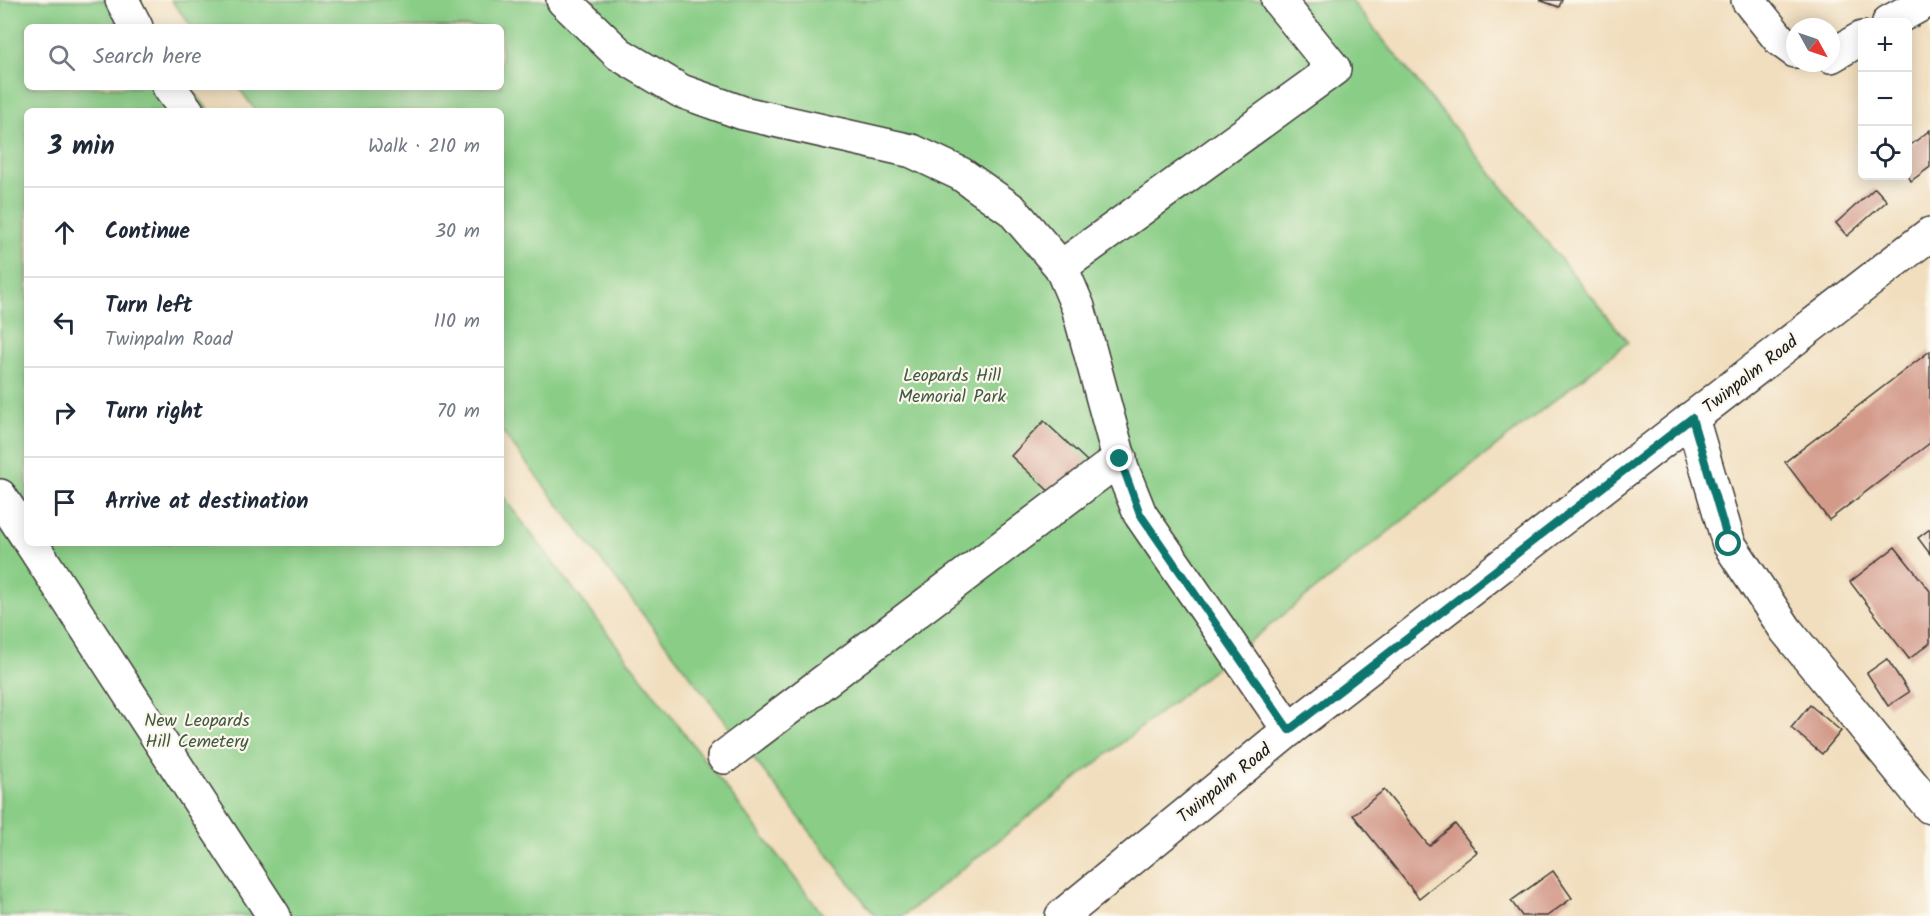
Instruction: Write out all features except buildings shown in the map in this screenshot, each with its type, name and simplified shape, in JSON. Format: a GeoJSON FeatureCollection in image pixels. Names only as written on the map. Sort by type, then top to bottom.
{"type":"FeatureCollection","features":[{"type":"Feature","properties":{"kind":"main road"},"geometry":{"type":"LineString","coordinates":[[122,0],[134,24]]}},
{"type":"Feature","properties":{"kind":"main road"},"geometry":{"type":"LineString","coordinates":[[563,0],[618,54],[681,92],[743,113],[912,151],[961,174],[1012,210],[1061,267],[1078,307],[1120,459],[1140,514],[1289,730]]}},
{"type":"Feature","properties":{"kind":"main road"},"geometry":{"type":"LineString","coordinates":[[1061,267],[1334,69],[1278,0]]}},
{"type":"Feature","properties":{"kind":"main road"},"geometry":{"type":"LineString","coordinates":[[1748,0],[1786,44]]}},
{"type":"Feature","properties":{"kind":"main road"},"geometry":{"type":"LineString","coordinates":[[1896,18],[1929,0]]}},
{"type":"Feature","properties":{"kind":"main road"},"geometry":{"type":"LineString","coordinates":[[1840,51],[1858,41]]}},
{"type":"Feature","properties":{"kind":"main road"},"geometry":{"type":"LineString","coordinates":[[172,90],[186,108]]}},
{"type":"Feature","properties":{"kind":"main road","name":"Twinpalm Road"},"geometry":{"type":"LineString","coordinates":[[1062,916],[1289,730],[1930,234]]}},
{"type":"Feature","properties":{"kind":"main road"},"geometry":{"type":"LineString","coordinates":[[1692,418],[1729,544],[1786,630],[1930,807]]}},
{"type":"Feature","properties":{"kind":"main road"},"geometry":{"type":"LineString","coordinates":[[724,757],[1120,459]]}},
{"type":"Feature","properties":{"kind":"main road"},"geometry":{"type":"LineString","coordinates":[[0,496],[24,532]]}},
{"type":"Feature","properties":{"kind":"main road"},"geometry":{"type":"LineString","coordinates":[[33,546],[274,916]]}},
{"type":"Feature","properties":{"kind":"green space","name":"New Leopards Hill Cemetery"},"geometry":{"type":"Polygon","coordinates":[[[0,0],[124,0],[142,24],[24,24],[24,90],[192,90],[207,108],[24,108],[24,546],[504,546],[504,498],[824,916],[0,916],[0,0]]]}},
{"type":"Feature","properties":{"kind":"green space","name":"Leopards Hill Memorial Park"},"geometry":{"type":"Polygon","coordinates":[[[171,0],[1351,0],[1628,342],[903,916],[875,916],[504,434],[504,108],[254,108],[240,90],[504,90],[504,24],[190,24],[171,0]]]}},
{"type":"Feature","properties":{"kind":"route"},"geometry":{"type":"LineString","coordinates":[[1120,459],[1140,514],[1172,564],[1289,730],[1692,418],[1729,544]]}}]}
